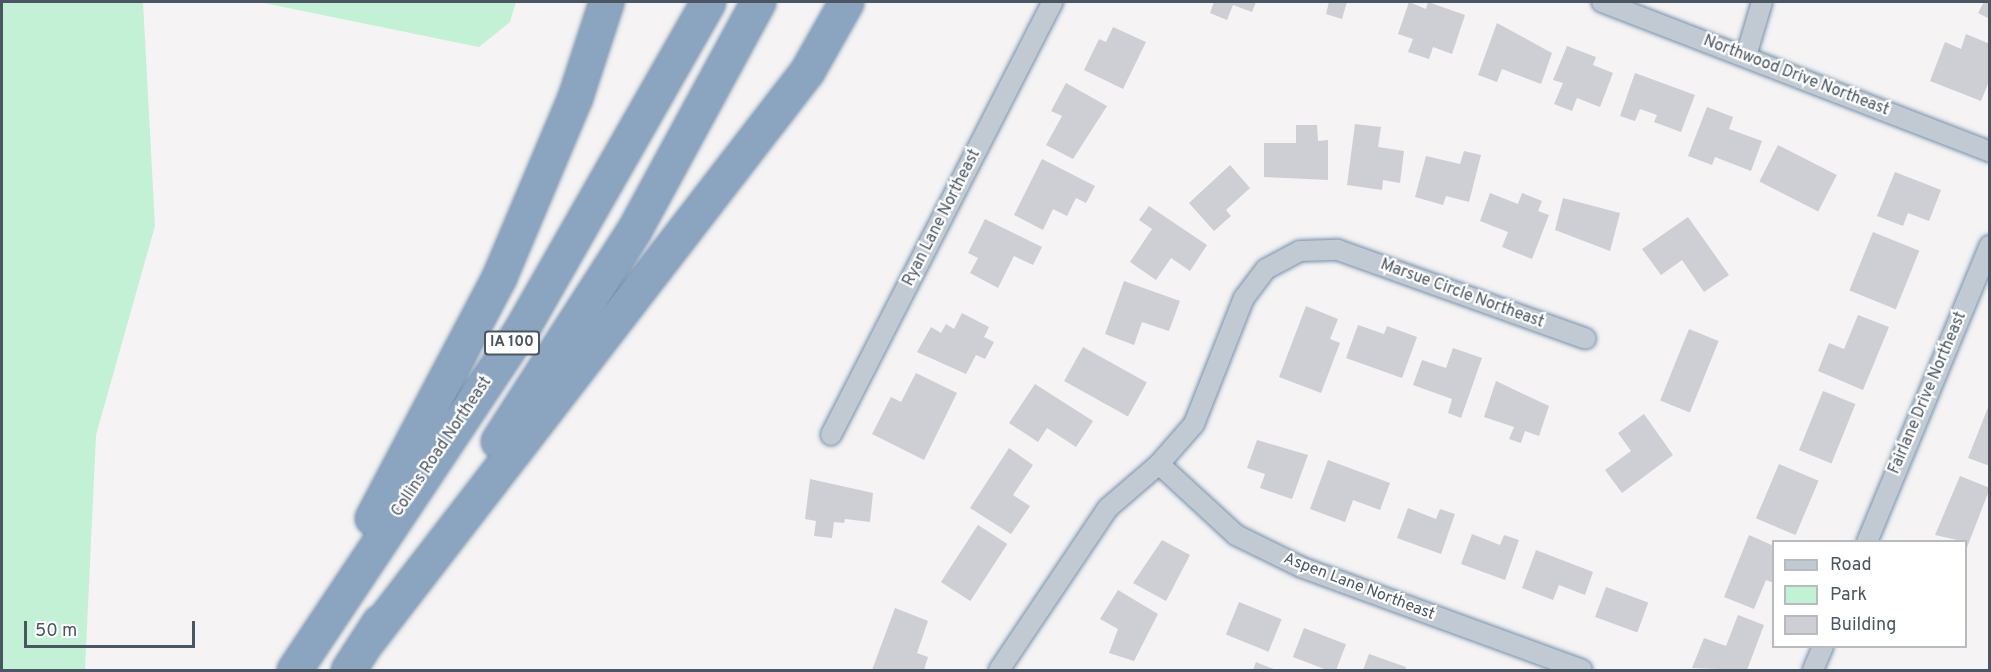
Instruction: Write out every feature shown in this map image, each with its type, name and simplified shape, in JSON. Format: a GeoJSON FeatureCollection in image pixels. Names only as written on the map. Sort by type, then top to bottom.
{"type":"FeatureCollection","features":[{"type":"Feature","properties":{"kind":"highway"},"geometry":{"type":"LineString","coordinates":[[288,670],[499,277],[575,97],[606,2]]}},
{"type":"Feature","properties":{"kind":"highway","name":"Collins Road Northeast"},"geometry":{"type":"LineString","coordinates":[[294,670],[522,328],[708,2]]}},
{"type":"Feature","properties":{"kind":"highway","name":"IA 100"},"geometry":{"type":"LineString","coordinates":[[348,670],[634,230],[758,2]]}},
{"type":"Feature","properties":{"kind":"highway"},"geometry":{"type":"LineString","coordinates":[[368,640],[807,71],[846,2]]}},
{"type":"Feature","properties":{"kind":"street","name":"Ryan Lane Northeast"},"geometry":{"type":"LineString","coordinates":[[831,435],[1053,2]]}},
{"type":"Feature","properties":{"kind":"street","name":"Northwood Drive Northeast"},"geometry":{"type":"LineString","coordinates":[[1602,2],[1989,152]]}},
{"type":"Feature","properties":{"kind":"street"},"geometry":{"type":"LineString","coordinates":[[1746,56],[1762,2]]}},
{"type":"Feature","properties":{"kind":"street","name":"Fairlane Drive Northeast"},"geometry":{"type":"LineString","coordinates":[[1868,540],[1989,245]]}},
{"type":"Feature","properties":{"kind":"street","name":"Marsue Circle Northeast"},"geometry":{"type":"LineString","coordinates":[[1159,464],[1194,424],[1244,298],[1266,269],[1300,251],[1338,250],[1586,339]]}},
{"type":"Feature","properties":{"kind":"street"},"geometry":{"type":"LineString","coordinates":[[999,670],[1108,508],[1159,464]]}},
{"type":"Feature","properties":{"kind":"street","name":"Aspen Lane Northeast"},"geometry":{"type":"LineString","coordinates":[[1159,464],[1236,535],[1301,567],[1582,670]]}},
{"type":"Feature","properties":{"kind":"street"},"geometry":{"type":"LineString","coordinates":[[1813,670],[1822,648]]}},
{"type":"Feature","properties":{"kind":"green space"},"geometry":{"type":"Polygon","coordinates":[[[2,2],[143,2],[155,226],[96,435],[85,670],[2,670],[2,2]]]}},
{"type":"Feature","properties":{"kind":"green space"},"geometry":{"type":"Polygon","coordinates":[[[259,2],[516,2],[510,22],[479,47],[259,2]]]}},
{"type":"Feature","properties":{"kind":"building"},"geometry":{"type":"Polygon","coordinates":[[[1214,2],[1256,2],[1252,12],[1233,5],[1227,20],[1210,13],[1214,2]]]}},
{"type":"Feature","properties":{"kind":"building"},"geometry":{"type":"Polygon","coordinates":[[[1329,2],[1347,2],[1342,19],[1326,14],[1329,2]]]}},
{"type":"Feature","properties":{"kind":"building"},"geometry":{"type":"Polygon","coordinates":[[[1409,2],[1426,9],[1428,2],[1465,15],[1452,54],[1433,47],[1429,59],[1408,52],[1413,39],[1398,34],[1409,2]]]}},
{"type":"Feature","properties":{"kind":"building"},"geometry":{"type":"Polygon","coordinates":[[[1984,2],[1990,2],[1990,19],[1978,13],[1984,2]]]}},
{"type":"Feature","properties":{"kind":"building"},"geometry":{"type":"Polygon","coordinates":[[[1497,23],[1552,53],[1541,84],[1502,69],[1497,82],[1478,75],[1497,23]]]}},
{"type":"Feature","properties":{"kind":"building"},"geometry":{"type":"Polygon","coordinates":[[[1113,27],[1146,42],[1123,89],[1084,70],[1099,39],[1106,42],[1113,27]]]}},
{"type":"Feature","properties":{"kind":"building"},"geometry":{"type":"Polygon","coordinates":[[[1966,34],[1990,44],[1990,79],[1981,101],[1930,81],[1945,42],[1961,49],[1966,34]]]}},
{"type":"Feature","properties":{"kind":"building"},"geometry":{"type":"Polygon","coordinates":[[[1567,46],[1596,57],[1593,65],[1613,73],[1600,107],[1577,98],[1572,111],[1554,104],[1563,83],[1553,80],[1567,46]]]}},
{"type":"Feature","properties":{"kind":"building"},"geometry":{"type":"Polygon","coordinates":[[[1635,73],[1695,95],[1681,132],[1654,122],[1657,115],[1640,109],[1635,121],[1620,116],[1635,73]]]}},
{"type":"Feature","properties":{"kind":"building"},"geometry":{"type":"Polygon","coordinates":[[[1066,83],[1107,106],[1073,159],[1046,145],[1062,116],[1051,111],[1066,83]]]}},
{"type":"Feature","properties":{"kind":"building"},"geometry":{"type":"Polygon","coordinates":[[[1707,107],[1733,117],[1729,129],[1762,141],[1751,171],[1715,157],[1712,165],[1688,156],[1707,107]]]}},
{"type":"Feature","properties":{"kind":"building"},"geometry":{"type":"Polygon","coordinates":[[[1355,124],[1381,127],[1378,147],[1404,151],[1400,183],[1383,180],[1382,190],[1347,185],[1355,124]]]}},
{"type":"Feature","properties":{"kind":"building"},"geometry":{"type":"Polygon","coordinates":[[[1296,125],[1317,125],[1318,141],[1328,140],[1328,180],[1264,177],[1264,143],[1296,143],[1296,125]]]}},
{"type":"Feature","properties":{"kind":"building"},"geometry":{"type":"Polygon","coordinates":[[[1778,145],[1837,175],[1818,211],[1759,182],[1778,145]]]}},
{"type":"Feature","properties":{"kind":"building"},"geometry":{"type":"Polygon","coordinates":[[[1464,151],[1481,155],[1469,202],[1446,196],[1443,205],[1415,197],[1426,156],[1460,164],[1464,151]]]}},
{"type":"Feature","properties":{"kind":"building"},"geometry":{"type":"Polygon","coordinates":[[[1042,159],[1095,186],[1086,203],[1076,198],[1067,216],[1053,209],[1043,230],[1014,215],[1042,159]]]}},
{"type":"Feature","properties":{"kind":"building"},"geometry":{"type":"Polygon","coordinates":[[[1230,165],[1250,188],[1226,210],[1231,216],[1214,231],[1189,203],[1230,165]]]}},
{"type":"Feature","properties":{"kind":"building"},"geometry":{"type":"Polygon","coordinates":[[[1895,172],[1941,190],[1929,221],[1908,213],[1903,226],[1877,216],[1895,172]]]}},
{"type":"Feature","properties":{"kind":"building"},"geometry":{"type":"Polygon","coordinates":[[[1490,193],[1518,204],[1522,193],[1542,201],[1538,211],[1549,215],[1532,259],[1502,247],[1508,232],[1480,221],[1490,193]]]}},
{"type":"Feature","properties":{"kind":"building"},"geometry":{"type":"Polygon","coordinates":[[[1563,198],[1620,213],[1610,251],[1555,230],[1563,198]]]}},
{"type":"Feature","properties":{"kind":"building"},"geometry":{"type":"Polygon","coordinates":[[[1149,206],[1207,245],[1190,271],[1171,258],[1156,280],[1130,262],[1152,229],[1139,220],[1149,206]]]}},
{"type":"Feature","properties":{"kind":"building"},"geometry":{"type":"Polygon","coordinates":[[[1688,217],[1729,275],[1704,292],[1682,260],[1661,275],[1642,249],[1688,217]]]}},
{"type":"Feature","properties":{"kind":"building"},"geometry":{"type":"Polygon","coordinates":[[[985,219],[1042,247],[1033,265],[1014,256],[998,288],[970,273],[978,258],[968,253],[985,219]]]}},
{"type":"Feature","properties":{"kind":"building"},"geometry":{"type":"Polygon","coordinates":[[[1873,232],[1919,251],[1896,309],[1849,290],[1873,232]]]}},
{"type":"Feature","properties":{"kind":"building"},"geometry":{"type":"Polygon","coordinates":[[[1124,281],[1180,301],[1169,331],[1142,322],[1134,345],[1105,334],[1124,281]]]}},
{"type":"Feature","properties":{"kind":"building"},"geometry":{"type":"Polygon","coordinates":[[[1306,306],[1338,319],[1330,339],[1340,343],[1321,393],[1279,377],[1306,306]]]}},
{"type":"Feature","properties":{"kind":"building"},"geometry":{"type":"Polygon","coordinates":[[[962,313],[989,327],[984,337],[994,342],[985,359],[976,355],[966,374],[917,352],[931,327],[941,333],[946,324],[954,329],[962,313]]]}},
{"type":"Feature","properties":{"kind":"building"},"geometry":{"type":"Polygon","coordinates":[[[1858,315],[1889,327],[1863,390],[1818,371],[1829,343],[1844,349],[1858,315]]]}},
{"type":"Feature","properties":{"kind":"building"},"geometry":{"type":"Polygon","coordinates":[[[1358,325],[1384,334],[1387,326],[1417,337],[1402,378],[1346,358],[1358,325]]]}},
{"type":"Feature","properties":{"kind":"building"},"geometry":{"type":"Polygon","coordinates":[[[1689,329],[1719,341],[1690,412],[1660,400],[1689,329]]]}},
{"type":"Feature","properties":{"kind":"building"},"geometry":{"type":"Polygon","coordinates":[[[1083,347],[1147,382],[1128,417],[1064,381],[1083,347]]]}},
{"type":"Feature","properties":{"kind":"building"},"geometry":{"type":"Polygon","coordinates":[[[1453,348],[1482,358],[1461,418],[1448,413],[1452,399],[1413,385],[1422,360],[1446,368],[1453,348]]]}},
{"type":"Feature","properties":{"kind":"building"},"geometry":{"type":"Polygon","coordinates":[[[916,373],[957,393],[924,460],[872,434],[891,397],[901,402],[916,373]]]}},
{"type":"Feature","properties":{"kind":"building"},"geometry":{"type":"Polygon","coordinates":[[[1496,381],[1549,406],[1539,436],[1525,431],[1521,443],[1509,439],[1514,427],[1484,417],[1496,381]]]}},
{"type":"Feature","properties":{"kind":"building"},"geometry":{"type":"Polygon","coordinates":[[[1035,384],[1093,421],[1076,447],[1047,428],[1038,442],[1009,423],[1035,384]]]}},
{"type":"Feature","properties":{"kind":"building"},"geometry":{"type":"Polygon","coordinates":[[[1823,391],[1855,404],[1831,463],[1799,450],[1823,391]]]}},
{"type":"Feature","properties":{"kind":"building"},"geometry":{"type":"Polygon","coordinates":[[[1990,405],[1990,466],[1968,458],[1990,405]]]}},
{"type":"Feature","properties":{"kind":"building"},"geometry":{"type":"Polygon","coordinates":[[[1644,414],[1673,455],[1622,493],[1605,470],[1631,451],[1618,433],[1644,414]]]}},
{"type":"Feature","properties":{"kind":"building"},"geometry":{"type":"Polygon","coordinates":[[[1257,440],[1308,455],[1292,499],[1260,488],[1265,474],[1247,468],[1257,440]]]}},
{"type":"Feature","properties":{"kind":"building"},"geometry":{"type":"Polygon","coordinates":[[[1009,448],[1033,465],[1013,495],[1030,506],[1011,534],[970,508],[1009,448]]]}},
{"type":"Feature","properties":{"kind":"building"},"geometry":{"type":"Polygon","coordinates":[[[1328,460],[1390,483],[1380,510],[1353,500],[1345,522],[1310,509],[1328,460]]]}},
{"type":"Feature","properties":{"kind":"building"},"geometry":{"type":"Polygon","coordinates":[[[1779,464],[1819,481],[1796,535],[1756,518],[1779,464]]]}},
{"type":"Feature","properties":{"kind":"building"},"geometry":{"type":"Polygon","coordinates":[[[1960,476],[1990,488],[1967,547],[1967,540],[1935,535],[1960,476]]]}},
{"type":"Feature","properties":{"kind":"building"},"geometry":{"type":"Polygon","coordinates":[[[810,479],[873,493],[870,522],[845,519],[844,523],[834,522],[832,538],[814,536],[816,521],[805,519],[810,479]]]}},
{"type":"Feature","properties":{"kind":"building"},"geometry":{"type":"Polygon","coordinates":[[[1408,508],[1436,519],[1440,509],[1455,514],[1441,554],[1397,538],[1408,508]]]}},
{"type":"Feature","properties":{"kind":"building"},"geometry":{"type":"Polygon","coordinates":[[[978,525],[1007,544],[970,601],[941,582],[978,525]]]}},
{"type":"Feature","properties":{"kind":"building"},"geometry":{"type":"Polygon","coordinates":[[[1472,534],[1500,545],[1504,535],[1519,540],[1505,580],[1461,564],[1472,534]]]}},
{"type":"Feature","properties":{"kind":"building"},"geometry":{"type":"Polygon","coordinates":[[[1749,535],[1772,545],[1772,582],[1766,580],[1754,609],[1724,597],[1749,535]]]}},
{"type":"Feature","properties":{"kind":"building"},"geometry":{"type":"Polygon","coordinates":[[[1162,540],[1190,555],[1166,601],[1133,583],[1162,540]]]}},
{"type":"Feature","properties":{"kind":"building"},"geometry":{"type":"Polygon","coordinates":[[[1536,550],[1593,572],[1585,595],[1559,585],[1553,600],[1522,588],[1536,550]]]}},
{"type":"Feature","properties":{"kind":"building"},"geometry":{"type":"Polygon","coordinates":[[[1606,587],[1648,602],[1637,632],[1595,617],[1606,587]]]}},
{"type":"Feature","properties":{"kind":"building"},"geometry":{"type":"Polygon","coordinates":[[[1118,590],[1158,614],[1134,661],[1109,653],[1118,629],[1100,619],[1118,590]]]}},
{"type":"Feature","properties":{"kind":"building"},"geometry":{"type":"Polygon","coordinates":[[[1239,602],[1282,619],[1269,652],[1226,634],[1239,602]]]}},
{"type":"Feature","properties":{"kind":"building"},"geometry":{"type":"Polygon","coordinates":[[[895,608],[928,621],[917,653],[928,657],[924,670],[872,670],[895,608]]]}},
{"type":"Feature","properties":{"kind":"building"},"geometry":{"type":"Polygon","coordinates":[[[1738,615],[1764,625],[1747,670],[1692,668],[1704,638],[1726,646],[1738,615]]]}},
{"type":"Feature","properties":{"kind":"building"},"geometry":{"type":"Polygon","coordinates":[[[1304,628],[1346,644],[1336,670],[1327,670],[1293,657],[1304,628]]]}},
{"type":"Feature","properties":{"kind":"building"},"geometry":{"type":"Polygon","coordinates":[[[1369,654],[1406,667],[1405,670],[1363,670],[1369,654]]]}},
{"type":"Feature","properties":{"kind":"building"},"geometry":{"type":"Polygon","coordinates":[[[1256,662],[1276,670],[1253,670],[1256,662]]]}}]}
